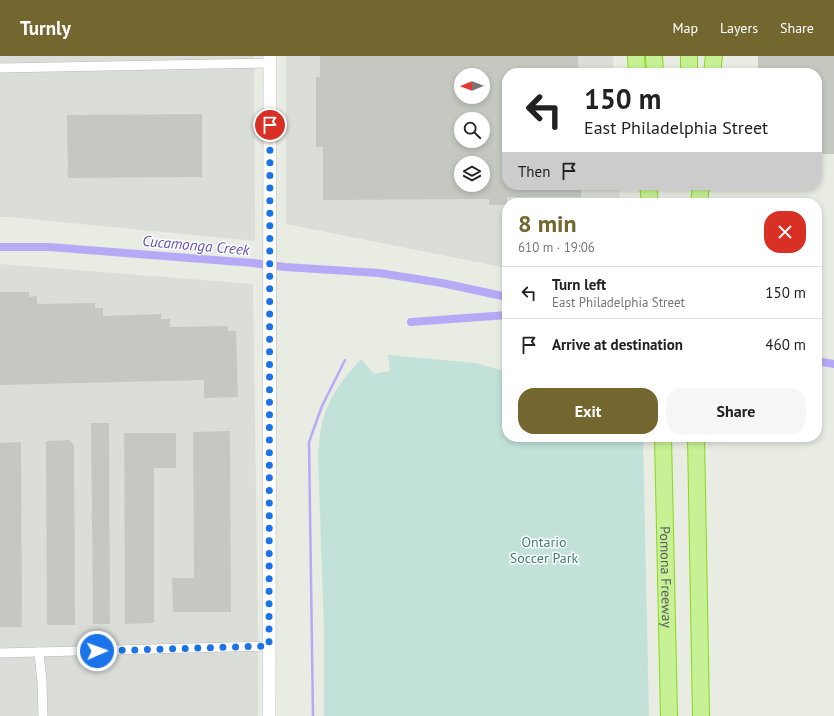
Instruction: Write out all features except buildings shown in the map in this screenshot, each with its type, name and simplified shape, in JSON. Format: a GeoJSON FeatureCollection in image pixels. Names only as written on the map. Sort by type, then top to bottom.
{"type":"FeatureCollection","features":[{"type":"Feature","properties":{"kind":"highway"},"geometry":{"type":"LineString","coordinates":[[636,56],[637,68]]}},
{"type":"Feature","properties":{"kind":"highway"},"geometry":{"type":"LineString","coordinates":[[654,56],[655,68]]}},
{"type":"Feature","properties":{"kind":"highway"},"geometry":{"type":"LineString","coordinates":[[689,56],[690,68]]}},
{"type":"Feature","properties":{"kind":"highway"},"geometry":{"type":"LineString","coordinates":[[713,68],[714,56]]}},
{"type":"Feature","properties":{"kind":"highway","name":"Pomona Freeway"},"geometry":{"type":"LineString","coordinates":[[663,442],[669,716]]}},
{"type":"Feature","properties":{"kind":"highway"},"geometry":{"type":"LineString","coordinates":[[696,442],[700,716]]}},
{"type":"Feature","properties":{"kind":"street"},"geometry":{"type":"LineString","coordinates":[[0,68],[270,60],[269,716]]}},
{"type":"Feature","properties":{"kind":"street"},"geometry":{"type":"LineString","coordinates":[[0,653],[269,646]]}},
{"type":"Feature","properties":{"kind":"street"},"geometry":{"type":"LineString","coordinates":[[39,652],[43,716]]}},
{"type":"Feature","properties":{"kind":"shaded area"},"geometry":{"type":"Polygon","coordinates":[[[0,56],[254,56],[255,241],[0,217],[0,56]]]}},
{"type":"Feature","properties":{"kind":"shaded area"},"geometry":{"type":"Polygon","coordinates":[[[286,56],[613,56],[614,68],[502,68],[502,190],[619,190],[620,198],[502,198],[502,267],[286,224],[286,56]]]}},
{"type":"Feature","properties":{"kind":"shaded area"},"geometry":{"type":"Polygon","coordinates":[[[0,264],[253,284],[258,716],[0,716],[0,264]]]}},
{"type":"Feature","properties":{"kind":"green space","name":"Ontario Soccer Park"},"geometry":{"type":"Polygon","coordinates":[[[388,355],[476,363],[502,371],[502,442],[643,442],[649,716],[324,716],[324,630],[318,457],[321,431],[324,416],[330,400],[344,379],[361,359],[374,374],[390,371],[388,355]]]}},
{"type":"Feature","properties":{"kind":"waterway","name":"Cucamonga Creek"},"geometry":{"type":"LineString","coordinates":[[0,247],[49,247],[253,263],[285,267],[379,273],[442,283],[502,296]]}},
{"type":"Feature","properties":{"kind":"waterway","name":"Cucamonga Creek"},"geometry":{"type":"LineString","coordinates":[[411,322],[502,315]]}},
{"type":"Feature","properties":{"kind":"waterway"},"geometry":{"type":"LineString","coordinates":[[313,716],[309,442],[322,406],[345,360]]}},
{"type":"Feature","properties":{"kind":"waterway","name":"Cucamonga Creek"},"geometry":{"type":"LineString","coordinates":[[822,362],[834,364]]}},
{"type":"Feature","properties":{"kind":"route"},"geometry":{"type":"LineString","coordinates":[[97,651],[269,646],[270,125]]}}]}
